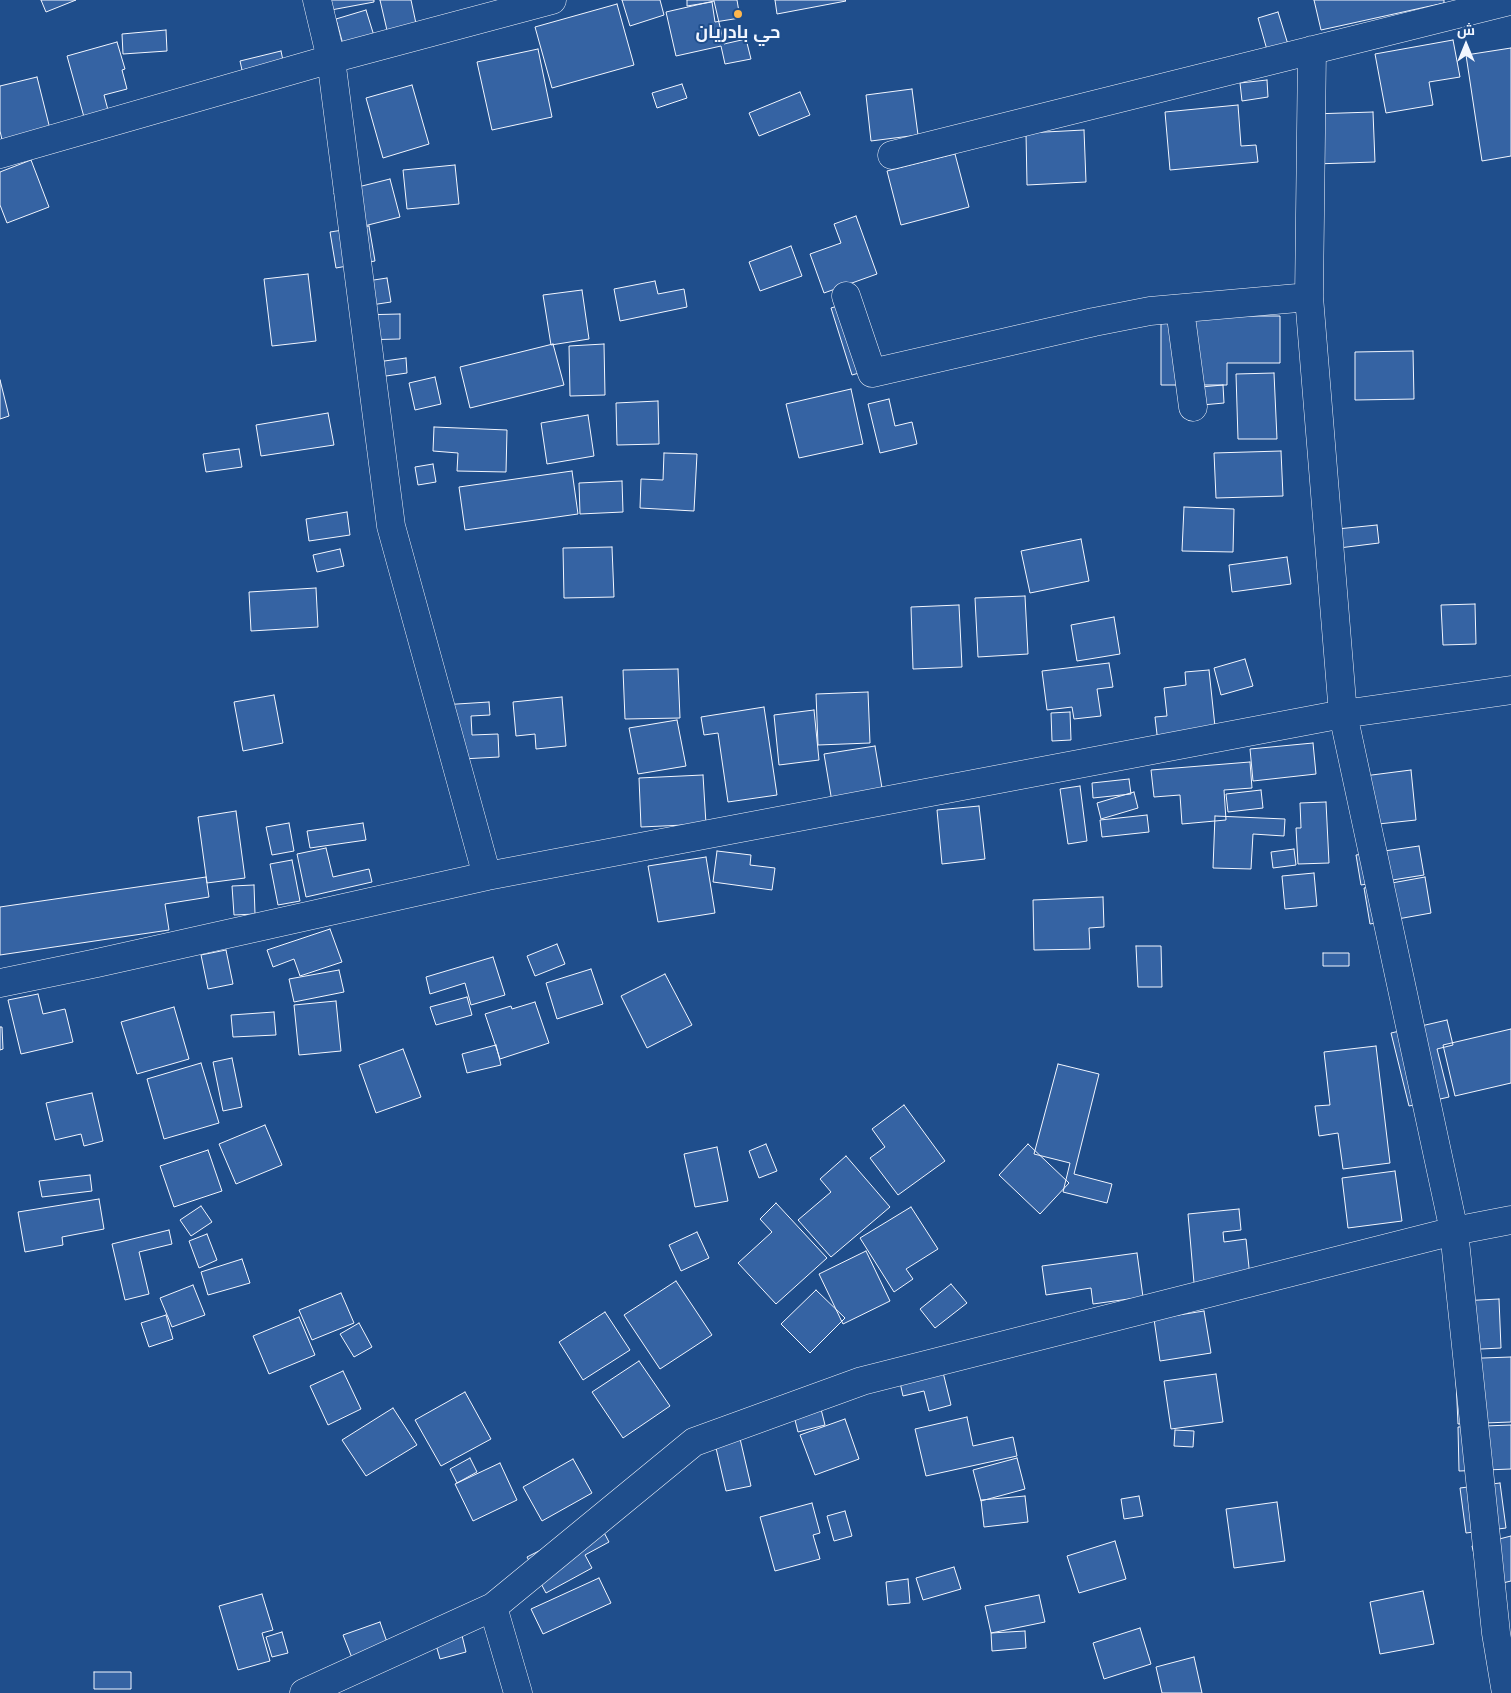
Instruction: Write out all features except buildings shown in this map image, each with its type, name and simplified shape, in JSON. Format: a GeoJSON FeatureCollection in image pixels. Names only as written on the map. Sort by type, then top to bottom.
{"type":"FeatureCollection","features":[{"type":"Feature","properties":{"kind":"street"},"geometry":{"type":"LineString","coordinates":[[317,0],[331,59],[391,526],[487,876]]}},
{"type":"Feature","properties":{"kind":"street"},"geometry":{"type":"LineString","coordinates":[[0,154],[331,59],[552,0]]}},
{"type":"Feature","properties":{"kind":"street"},"geometry":{"type":"LineString","coordinates":[[892,156],[1506,2],[1506,0]]}},
{"type":"Feature","properties":{"kind":"street"},"geometry":{"type":"LineString","coordinates":[[1312,50],[1309,297],[1344,714],[1454,1231],[1496,1633],[1506,1693]]}},
{"type":"Feature","properties":{"kind":"street"},"geometry":{"type":"LineString","coordinates":[[846,296],[872,373],[1094,322],[1150,312],[1309,297]]}},
{"type":"Feature","properties":{"kind":"street"},"geometry":{"type":"LineString","coordinates":[[1180,309],[1193,407]]}},
{"type":"Feature","properties":{"kind":"street"},"geometry":{"type":"LineString","coordinates":[[0,983],[487,876],[1344,714],[1511,690]]}},
{"type":"Feature","properties":{"kind":"street"},"geometry":{"type":"LineString","coordinates":[[304,1693],[493,1607],[694,1442],[862,1381],[1454,1231],[1511,1220]]}},
{"type":"Feature","properties":{"kind":"street"},"geometry":{"type":"LineString","coordinates":[[493,1607],[518,1693]]}},
{"type":"Feature","properties":{"kind":"place","name":"حي بادريان"},"geometry":{"type":"Point","coordinates":[738,14]}}]}
